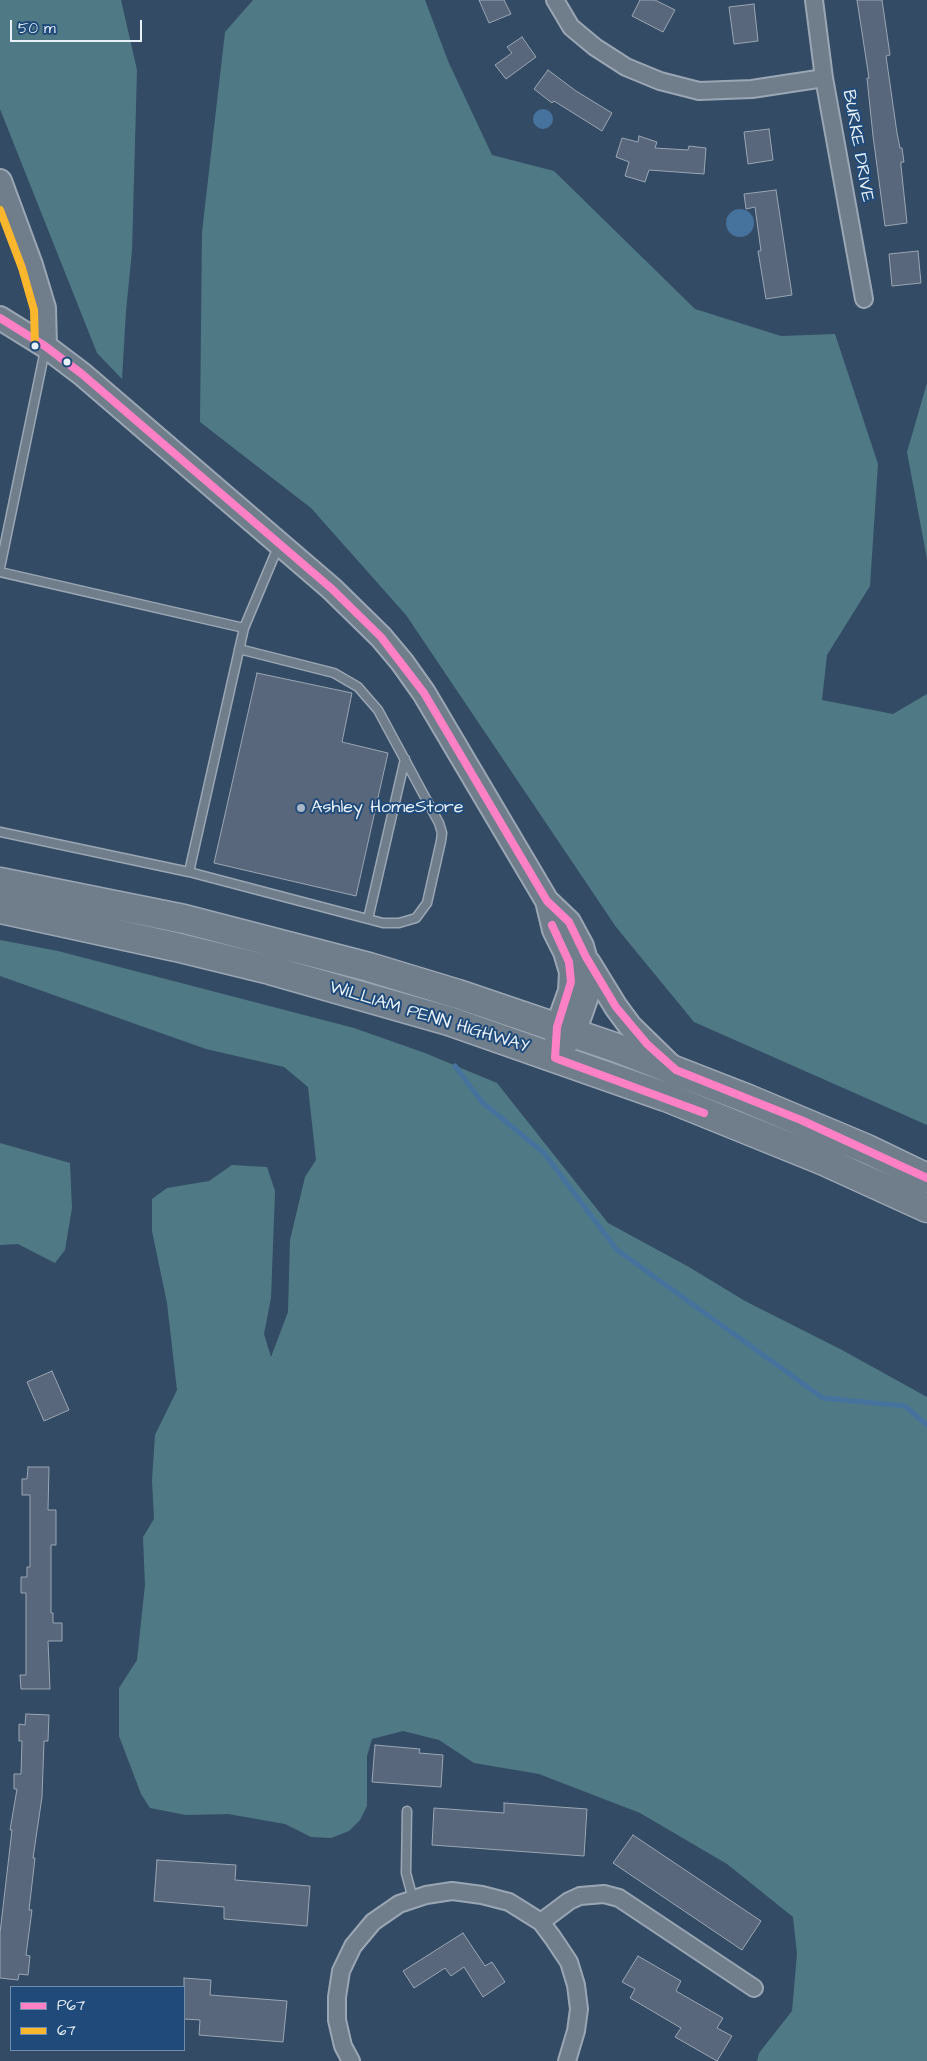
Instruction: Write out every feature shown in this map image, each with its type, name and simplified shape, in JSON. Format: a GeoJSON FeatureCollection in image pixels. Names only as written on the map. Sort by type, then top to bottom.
{"type":"FeatureCollection","features":[{"type":"Feature","properties":{"kind":"highway","name":"WILLIAM PENN HIGHWAY"},"geometry":{"type":"LineString","coordinates":[[0,882],[126,906],[277,942],[449,991],[676,1070],[801,1120],[927,1178]]}},
{"type":"Feature","properties":{"kind":"highway","name":"WILLIAM PENN HIGHWAY"},"geometry":{"type":"LineString","coordinates":[[0,909],[176,947],[279,973],[450,1021],[738,1126],[927,1208]]}},
{"type":"Feature","properties":{"kind":"main road"},"geometry":{"type":"LineString","coordinates":[[0,181],[32,265],[44,308],[45,346]]}},
{"type":"Feature","properties":{"kind":"main road"},"geometry":{"type":"LineString","coordinates":[[0,318],[45,346],[82,374],[357,613],[402,662],[424,692],[547,901],[569,922],[604,989],[625,1020],[647,1044],[676,1070]]}},
{"type":"Feature","properties":{"kind":"main road"},"geometry":{"type":"LineString","coordinates":[[547,901],[554,930],[566,952],[571,972],[565,1030]]}},
{"type":"Feature","properties":{"kind":"main road"},"geometry":{"type":"LineString","coordinates":[[555,1058],[565,1030],[589,983],[586,957]]}},
{"type":"Feature","properties":{"kind":"street"},"geometry":{"type":"LineString","coordinates":[[555,0],[571,27],[595,47],[626,67],[660,80],[700,91],[752,89],[824,78]]}},
{"type":"Feature","properties":{"kind":"street","name":"BURKE DRIVE"},"geometry":{"type":"LineString","coordinates":[[814,0],[824,78],[864,299]]}},
{"type":"Feature","properties":{"kind":"street"},"geometry":{"type":"LineString","coordinates":[[351,2061],[343,2046],[337,2020],[337,1997],[341,1971],[354,1946],[373,1922],[398,1904],[426,1895],[452,1891],[482,1895],[509,1902],[541,1922],[569,1962],[576,1985],[579,2009],[576,2031],[567,2061]]}},
{"type":"Feature","properties":{"kind":"street"},"geometry":{"type":"LineString","coordinates":[[541,1922],[569,1901],[580,1896],[604,1894],[619,1898],[754,1988]]}},
{"type":"Feature","properties":{"kind":"lane"},"geometry":{"type":"LineString","coordinates":[[0,568],[45,346]]}},
{"type":"Feature","properties":{"kind":"lane"},"geometry":{"type":"LineString","coordinates":[[189,872],[244,628],[279,544]]}},
{"type":"Feature","properties":{"kind":"lane"},"geometry":{"type":"LineString","coordinates":[[0,572],[244,628]]}},
{"type":"Feature","properties":{"kind":"lane"},"geometry":{"type":"LineString","coordinates":[[0,832],[189,872],[383,923],[399,923],[416,918],[427,903],[442,833],[439,823],[378,710],[358,687],[334,674],[239,649]]}},
{"type":"Feature","properties":{"kind":"lane"},"geometry":{"type":"LineString","coordinates":[[368,919],[405,759]]}},
{"type":"Feature","properties":{"kind":"lane"},"geometry":{"type":"LineString","coordinates":[[407,1811],[406,1873],[413,1899]]}},
{"type":"Feature","properties":{"kind":"green space"},"geometry":{"type":"Polygon","coordinates":[[[0,0],[121,0],[137,70],[132,251],[122,379],[97,353],[0,109],[0,0]]]}},
{"type":"Feature","properties":{"kind":"green space"},"geometry":{"type":"Polygon","coordinates":[[[253,0],[425,0],[448,61],[492,155],[554,171],[695,309],[781,336],[835,334],[878,464],[870,586],[827,655],[822,700],[893,714],[927,694],[927,1125],[694,1022],[616,927],[406,615],[311,508],[200,422],[202,232],[225,32],[253,0]]]}},
{"type":"Feature","properties":{"kind":"green space"},"geometry":{"type":"Polygon","coordinates":[[[927,383],[927,559],[907,452],[927,383]]]}},
{"type":"Feature","properties":{"kind":"green space"},"geometry":{"type":"Polygon","coordinates":[[[0,940],[58,951],[354,1028],[425,1053],[497,1083],[608,1223],[689,1267],[745,1301],[842,1350],[927,1397],[927,2061],[757,2061],[759,2053],[792,2011],[797,1954],[793,1917],[727,1864],[640,1813],[539,1774],[474,1763],[439,1740],[403,1731],[372,1739],[367,1756],[367,1806],[360,1820],[349,1831],[331,1838],[311,1837],[285,1824],[228,1814],[186,1815],[150,1808],[141,1794],[119,1736],[119,1688],[137,1660],[145,1585],[143,1537],[154,1519],[152,1480],[155,1435],[177,1390],[167,1303],[152,1231],[152,1199],[167,1188],[209,1181],[232,1165],[267,1167],[275,1191],[271,1298],[264,1334],[271,1357],[288,1312],[290,1240],[305,1177],[316,1160],[308,1087],[284,1067],[206,1049],[0,976],[0,940]]]}},
{"type":"Feature","properties":{"kind":"green space"},"geometry":{"type":"Polygon","coordinates":[[[0,1143],[70,1163],[72,1208],[65,1250],[55,1263],[18,1244],[0,1245],[0,1143]]]}},
{"type":"Feature","properties":{"kind":"water"},"geometry":{"type":"Polygon","coordinates":[[[539,109],[547,109],[553,115],[553,123],[547,129],[539,129],[533,123],[533,115],[539,109]]]}},
{"type":"Feature","properties":{"kind":"water"},"geometry":{"type":"Polygon","coordinates":[[[740,209],[750,213],[754,223],[750,233],[740,237],[730,233],[726,223],[730,213],[740,209]]]}},
{"type":"Feature","properties":{"kind":"building"},"geometry":{"type":"Polygon","coordinates":[[[479,0],[504,0],[511,14],[489,23],[479,0]]]}},
{"type":"Feature","properties":{"kind":"building"},"geometry":{"type":"Polygon","coordinates":[[[640,0],[655,0],[675,10],[663,32],[632,16],[640,0]]]}},
{"type":"Feature","properties":{"kind":"building"},"geometry":{"type":"Polygon","coordinates":[[[857,0],[882,0],[890,55],[886,56],[897,133],[904,162],[901,162],[901,166],[907,223],[885,226],[873,136],[867,78],[869,78],[857,0]]]}},
{"type":"Feature","properties":{"kind":"building"},"geometry":{"type":"Polygon","coordinates":[[[754,4],[758,41],[734,44],[729,7],[754,4]]]}},
{"type":"Feature","properties":{"kind":"building"},"geometry":{"type":"Polygon","coordinates":[[[522,37],[536,57],[506,79],[495,65],[512,53],[507,47],[522,37]]]}},
{"type":"Feature","properties":{"kind":"building"},"geometry":{"type":"Polygon","coordinates":[[[548,70],[576,91],[612,113],[602,131],[554,101],[552,103],[534,89],[548,70]]]}},
{"type":"Feature","properties":{"kind":"building"},"geometry":{"type":"Polygon","coordinates":[[[769,129],[773,160],[748,164],[744,132],[769,129]]]}},
{"type":"Feature","properties":{"kind":"building"},"geometry":{"type":"Polygon","coordinates":[[[639,136],[657,142],[655,148],[688,150],[689,146],[706,148],[704,174],[649,170],[645,182],[625,176],[629,162],[616,157],[622,138],[638,142],[639,136]]]}},
{"type":"Feature","properties":{"kind":"building"},"geometry":{"type":"Polygon","coordinates":[[[776,190],[792,295],[766,299],[758,251],[761,251],[755,207],[746,209],[744,194],[776,190]]]}},
{"type":"Feature","properties":{"kind":"building"},"geometry":{"type":"Polygon","coordinates":[[[918,251],[921,283],[892,286],[889,254],[918,251]]]}},
{"type":"Feature","properties":{"kind":"building","name":"Ashley HomeStore"},"geometry":{"type":"Polygon","coordinates":[[[257,673],[352,693],[342,742],[388,753],[356,896],[214,863],[257,673]]]}},
{"type":"Feature","properties":{"kind":"building"},"geometry":{"type":"Polygon","coordinates":[[[52,1371],[69,1410],[44,1421],[27,1382],[52,1371]]]}},
{"type":"Feature","properties":{"kind":"building"},"geometry":{"type":"Polygon","coordinates":[[[28,1467],[49,1467],[48,1510],[56,1510],[56,1545],[51,1545],[51,1613],[53,1613],[53,1623],[62,1623],[62,1641],[48,1641],[50,1689],[21,1689],[20,1675],[26,1675],[26,1593],[21,1593],[21,1577],[27,1577],[27,1567],[30,1567],[30,1495],[22,1495],[22,1479],[27,1479],[28,1467]]]}},
{"type":"Feature","properties":{"kind":"building"},"geometry":{"type":"Polygon","coordinates":[[[26,1714],[49,1715],[48,1741],[44,1741],[42,1797],[33,1858],[35,1858],[29,1910],[32,1910],[26,1955],[30,1956],[28,1975],[19,1974],[18,1980],[0,1978],[0,1933],[12,1830],[10,1830],[17,1789],[14,1789],[14,1774],[21,1774],[22,1741],[19,1741],[19,1724],[25,1725],[26,1714]]]}},
{"type":"Feature","properties":{"kind":"building"},"geometry":{"type":"Polygon","coordinates":[[[375,1745],[420,1749],[419,1753],[443,1755],[441,1787],[372,1782],[375,1745]]]}},
{"type":"Feature","properties":{"kind":"building"},"geometry":{"type":"Polygon","coordinates":[[[504,1803],[587,1809],[584,1856],[432,1845],[434,1808],[504,1813],[504,1803]]]}},
{"type":"Feature","properties":{"kind":"building"},"geometry":{"type":"Polygon","coordinates":[[[633,1835],[761,1921],[742,1950],[613,1863],[633,1835]]]}},
{"type":"Feature","properties":{"kind":"building"},"geometry":{"type":"Polygon","coordinates":[[[157,1860],[236,1865],[235,1880],[310,1886],[307,1926],[224,1919],[224,1907],[154,1901],[157,1860]]]}},
{"type":"Feature","properties":{"kind":"building"},"geometry":{"type":"Polygon","coordinates":[[[463,1933],[485,1966],[492,1962],[505,1982],[483,1997],[464,1967],[451,1976],[445,1968],[414,1988],[403,1971],[463,1933]]]}},
{"type":"Feature","properties":{"kind":"building"},"geometry":{"type":"Polygon","coordinates":[[[638,1956],[681,1981],[676,1991],[723,2018],[717,2028],[732,2036],[717,2061],[675,2037],[681,2028],[630,1998],[635,1989],[622,1982],[638,1956]]]}},
{"type":"Feature","properties":{"kind":"building"},"geometry":{"type":"Polygon","coordinates":[[[184,1978],[211,1980],[210,1995],[287,2001],[283,2042],[199,2035],[200,2020],[185,2019],[184,1978]]]}},
{"type":"Feature","properties":{"kind":"waterway"},"geometry":{"type":"LineString","coordinates":[[455,1066],[482,1102],[544,1153],[617,1250],[823,1398],[905,1406],[927,1425]]}},
{"type":"Feature","properties":{"kind":"transit line","name":"67"},"geometry":{"type":"LineString","coordinates":[[0,210],[22,268],[34,310],[35,346]]}},
{"type":"Feature","properties":{"kind":"transit line","name":"P67"},"geometry":{"type":"LineString","coordinates":[[0,318],[45,346],[82,374],[332,589],[381,637],[424,693],[547,901],[569,922],[586,957],[616,1007],[647,1044],[676,1070],[801,1120],[927,1178]]}},
{"type":"Feature","properties":{"kind":"transit line","name":"P67"},"geometry":{"type":"LineString","coordinates":[[552,925],[569,962],[571,982],[557,1027],[555,1058],[704,1113]]}},
{"type":"Feature","properties":{"kind":"place","name":"Ashley HomeStore"},"geometry":{"type":"Point","coordinates":[301,808]}}]}
